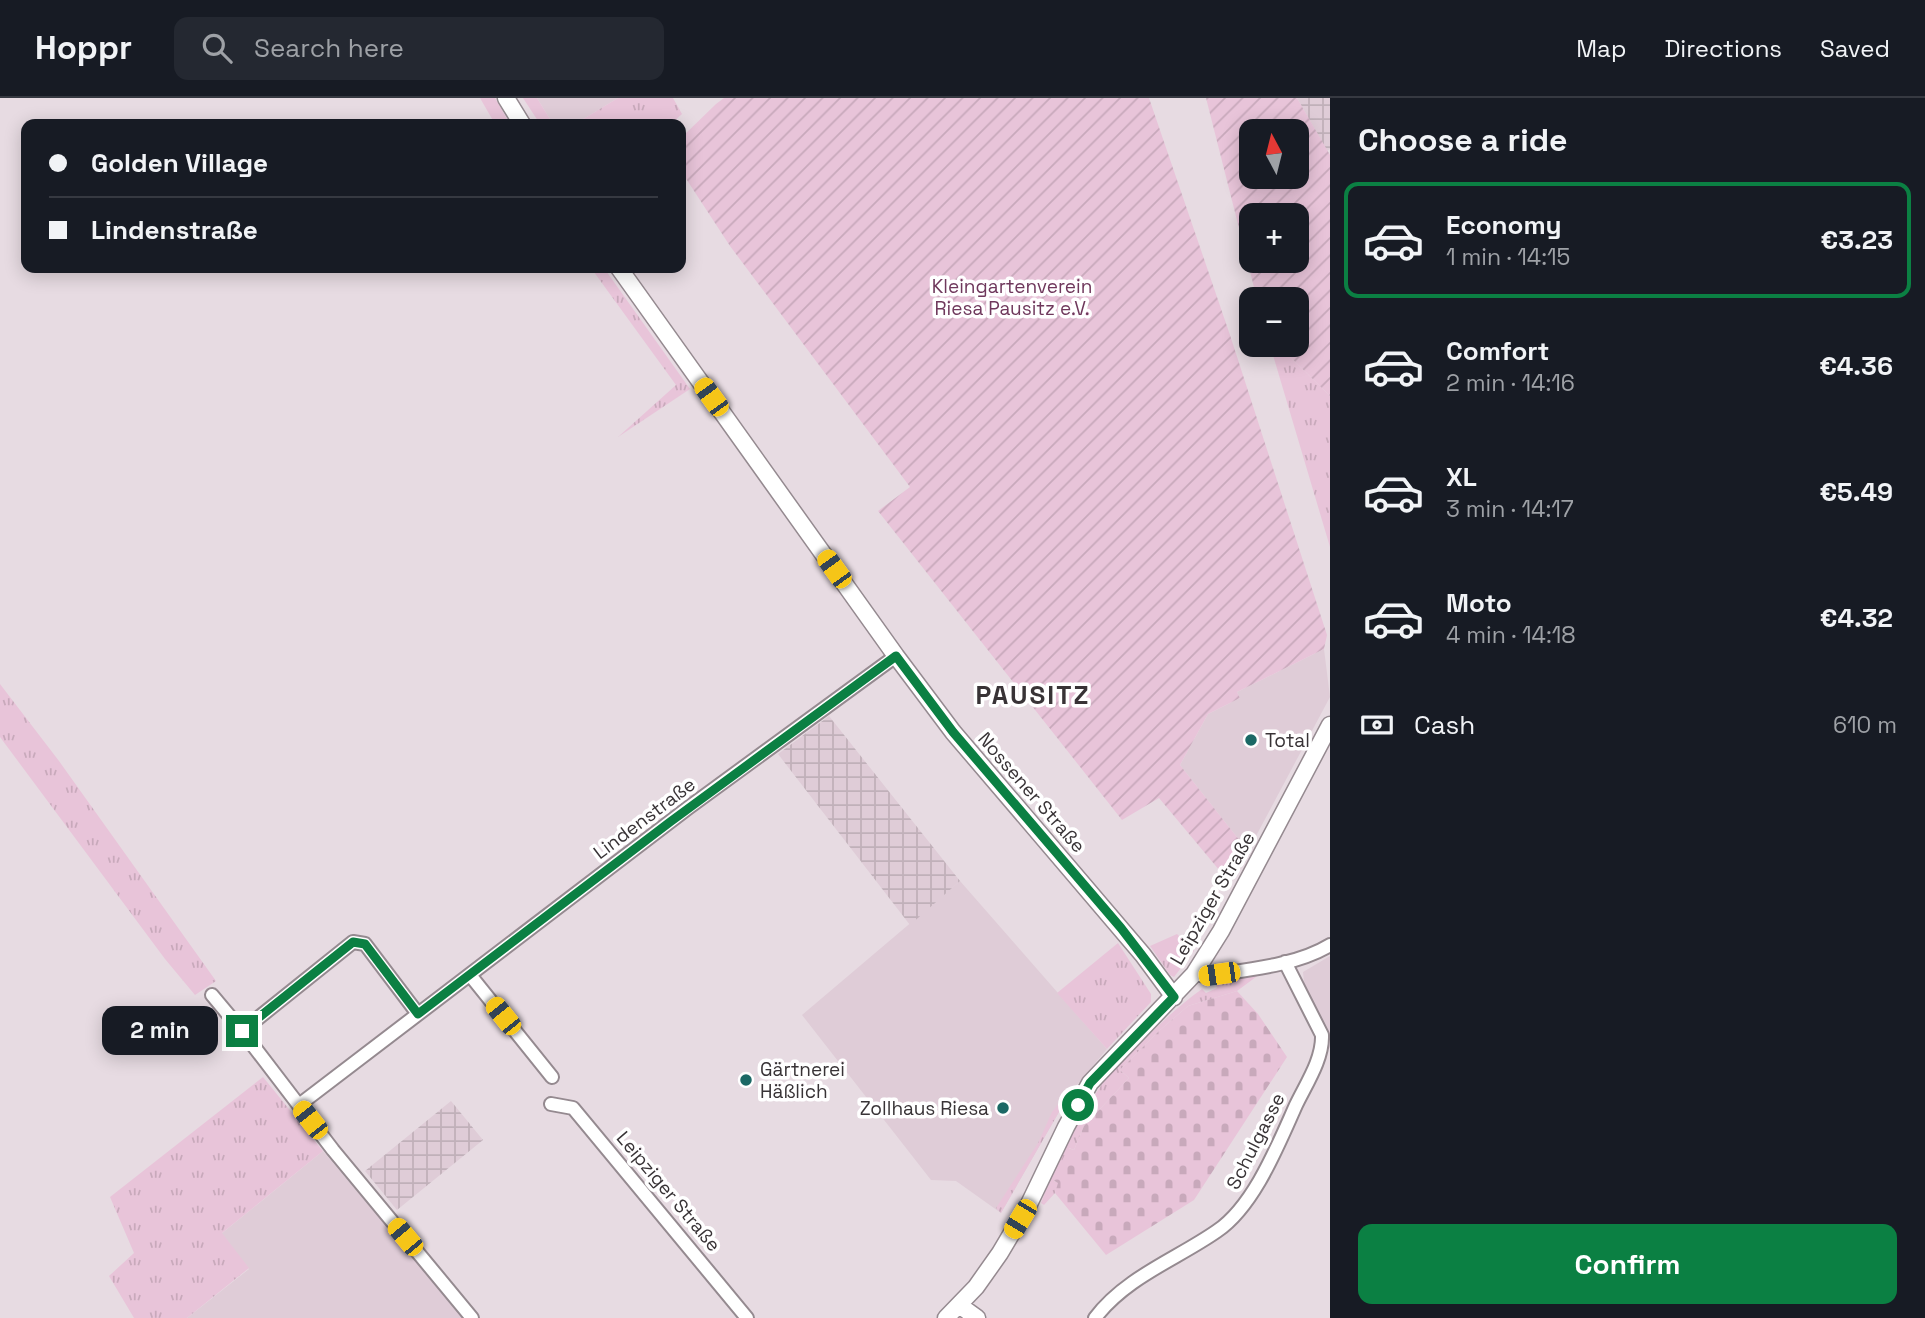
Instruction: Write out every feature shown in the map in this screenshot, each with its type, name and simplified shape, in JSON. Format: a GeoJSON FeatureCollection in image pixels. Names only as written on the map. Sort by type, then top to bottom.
{"type":"FeatureCollection","features":[{"type":"Feature","properties":{"kind":"street"},"geometry":{"type":"LineString","coordinates":[[506,98],[519,119]]}},
{"type":"Feature","properties":{"kind":"street","name":"Nossener Straße"},"geometry":{"type":"LineString","coordinates":[[623,273],[953,732],[1136,946],[1174,997]]}},
{"type":"Feature","properties":{"kind":"street","name":"Lindenstraße"},"geometry":{"type":"LineString","coordinates":[[299,1105],[668,824],[896,656]]}},
{"type":"Feature","properties":{"kind":"street","name":"Leipziger Straße"},"geometry":{"type":"LineString","coordinates":[[946,1318],[990,1269],[1020,1219],[1090,1083],[1194,974],[1221,931],[1330,725]]}},
{"type":"Feature","properties":{"kind":"street"},"geometry":{"type":"LineString","coordinates":[[242,1031],[353,942],[365,944],[418,1014]]}},
{"type":"Feature","properties":{"kind":"street"},"geometry":{"type":"LineString","coordinates":[[1194,974],[1205,976],[1284,962],[1319,952],[1330,945]]}},
{"type":"Feature","properties":{"kind":"street","name":"Schulgasse"},"geometry":{"type":"LineString","coordinates":[[1096,1318],[1122,1291],[1166,1261],[1218,1231],[1232,1219],[1256,1186],[1289,1123],[1317,1059],[1322,1040],[1322,1035],[1284,962]]}},
{"type":"Feature","properties":{"kind":"street"},"geometry":{"type":"LineString","coordinates":[[470,975],[552,1077]]}},
{"type":"Feature","properties":{"kind":"street"},"geometry":{"type":"LineString","coordinates":[[212,995],[333,1150],[472,1318]]}},
{"type":"Feature","properties":{"kind":"street","name":"Leipziger Straße"},"geometry":{"type":"LineString","coordinates":[[551,1104],[573,1108],[747,1318]]}},
{"type":"Feature","properties":{"kind":"street"},"geometry":{"type":"LineString","coordinates":[[959,1305],[977,1318]]}},
{"type":"Feature","properties":{"kind":"shaded area"},"geometry":{"type":"Polygon","coordinates":[[[537,98],[618,98],[583,119],[550,119],[537,98]]]}},
{"type":"Feature","properties":{"kind":"shaded area"},"geometry":{"type":"Polygon","coordinates":[[[1297,98],[1330,98],[1330,149],[1327,151],[1309,119],[1297,98]]]}},
{"type":"Feature","properties":{"kind":"shaded area","name":"Total"},"geometry":{"type":"Polygon","coordinates":[[[1324,649],[1330,697],[1248,851],[1180,765],[1208,714],[1240,698],[1237,692],[1324,649]]]}},
{"type":"Feature","properties":{"kind":"shaded area"},"geometry":{"type":"Polygon","coordinates":[[[829,716],[960,881],[910,925],[778,754],[829,716]]]}},
{"type":"Feature","properties":{"kind":"shaded area"},"geometry":{"type":"Polygon","coordinates":[[[960,881],[1107,1049],[1063,1105],[1001,1213],[956,1181],[931,1180],[802,1015],[960,881]]]}},
{"type":"Feature","properties":{"kind":"shaded area"},"geometry":{"type":"Polygon","coordinates":[[[1330,956],[1330,1049],[1327,1044],[1329,1033],[1325,1030],[1304,982],[1303,972],[1330,956]]]}},
{"type":"Feature","properties":{"kind":"shaded area"},"geometry":{"type":"Polygon","coordinates":[[[451,1101],[483,1140],[397,1210],[365,1171],[451,1101]]]}},
{"type":"Feature","properties":{"kind":"shaded area"},"geometry":{"type":"Polygon","coordinates":[[[323,1151],[463,1318],[187,1318],[249,1269],[221,1234],[323,1151]]]}},
{"type":"Feature","properties":{"kind":"green space"},"geometry":{"type":"Polygon","coordinates":[[[480,98],[495,98],[507,119],[492,119],[480,98]]]}},
{"type":"Feature","properties":{"kind":"green space"},"geometry":{"type":"Polygon","coordinates":[[[523,98],[537,98],[550,119],[537,119],[523,98]]]}},
{"type":"Feature","properties":{"kind":"green space"},"geometry":{"type":"Polygon","coordinates":[[[618,98],[673,98],[682,114],[676,119],[583,119],[618,98]]]}},
{"type":"Feature","properties":{"kind":"green space","name":"Kleingartenverein Riesa Pausitz e.V."},"geometry":{"type":"Polygon","coordinates":[[[724,98],[1149,98],[1230,335],[1327,635],[1324,649],[1237,692],[1240,698],[1208,714],[1180,765],[1248,851],[1235,874],[1228,872],[1225,877],[1159,798],[1122,820],[878,511],[910,487],[730,246],[686,179],[686,133],[724,98]]]}},
{"type":"Feature","properties":{"kind":"green space"},"geometry":{"type":"Polygon","coordinates":[[[1206,98],[1297,98],[1330,155],[1330,396],[1290,357],[1309,357],[1309,287],[1254,287],[1250,273],[1309,273],[1309,203],[1239,203],[1239,228],[1206,98]]]}},
{"type":"Feature","properties":{"kind":"green space"},"geometry":{"type":"Polygon","coordinates":[[[595,273],[608,273],[690,389],[618,437],[676,385],[595,273]]]}},
{"type":"Feature","properties":{"kind":"green space"},"geometry":{"type":"Polygon","coordinates":[[[1274,357],[1290,357],[1330,396],[1330,547],[1274,357]]]}},
{"type":"Feature","properties":{"kind":"green space"},"geometry":{"type":"Polygon","coordinates":[[[0,684],[59,761],[216,981],[195,995],[165,959],[0,737],[0,684]]]}},
{"type":"Feature","properties":{"kind":"green space"},"geometry":{"type":"Polygon","coordinates":[[[1177,934],[1194,951],[1174,977],[1150,946],[1177,934]]]}},
{"type":"Feature","properties":{"kind":"green space"},"geometry":{"type":"Polygon","coordinates":[[[1118,943],[1151,994],[1151,1002],[1107,1049],[1057,993],[1118,943]]]}},
{"type":"Feature","properties":{"kind":"green space"},"geometry":{"type":"Polygon","coordinates":[[[1264,971],[1237,991],[1188,1006],[1120,1070],[1129,1078],[1084,1126],[1074,1150],[1069,1148],[1054,1181],[1059,1183],[1055,1193],[1044,1205],[1041,1203],[1074,1129],[1091,1100],[1116,1068],[1166,1018],[1202,989],[1206,993],[1217,988],[1215,982],[1264,971]]]}},
{"type":"Feature","properties":{"kind":"green space"},"geometry":{"type":"Polygon","coordinates":[[[1237,991],[1258,1014],[1287,1057],[1194,1200],[1106,1255],[1055,1193],[1058,1183],[1053,1180],[1068,1148],[1074,1150],[1084,1126],[1129,1078],[1120,1070],[1159,1031],[1188,1006],[1237,991]]]}},
{"type":"Feature","properties":{"kind":"green space"},"geometry":{"type":"Polygon","coordinates":[[[263,1077],[323,1151],[222,1233],[249,1268],[187,1318],[134,1318],[109,1276],[134,1253],[110,1197],[263,1077]]]}},
{"type":"Feature","properties":{"kind":"green space"},"geometry":{"type":"Polygon","coordinates":[[[1059,1103],[1063,1105],[1001,1213],[996,1208],[1038,1143],[1059,1103]]]}},
{"type":"Feature","properties":{"kind":"place","name":"Total"},"geometry":{"type":"Point","coordinates":[1251,740]}},
{"type":"Feature","properties":{"kind":"place","name":"Gärtnerei Häßlich"},"geometry":{"type":"Point","coordinates":[746,1080]}},
{"type":"Feature","properties":{"kind":"place","name":"Zollhaus Riesa"},"geometry":{"type":"Point","coordinates":[1003,1108]}},
{"type":"Feature","properties":{"kind":"district","name":"PAUSITZ"},"geometry":{"type":"Point","coordinates":[1033,695]}},
{"type":"Feature","properties":{"kind":"route"},"geometry":{"type":"LineString","coordinates":[[242,1031],[353,942],[365,944],[418,1014],[670,822],[896,656],[953,732],[1121,928],[1174,997],[1090,1083],[1078,1105]]}}]}
